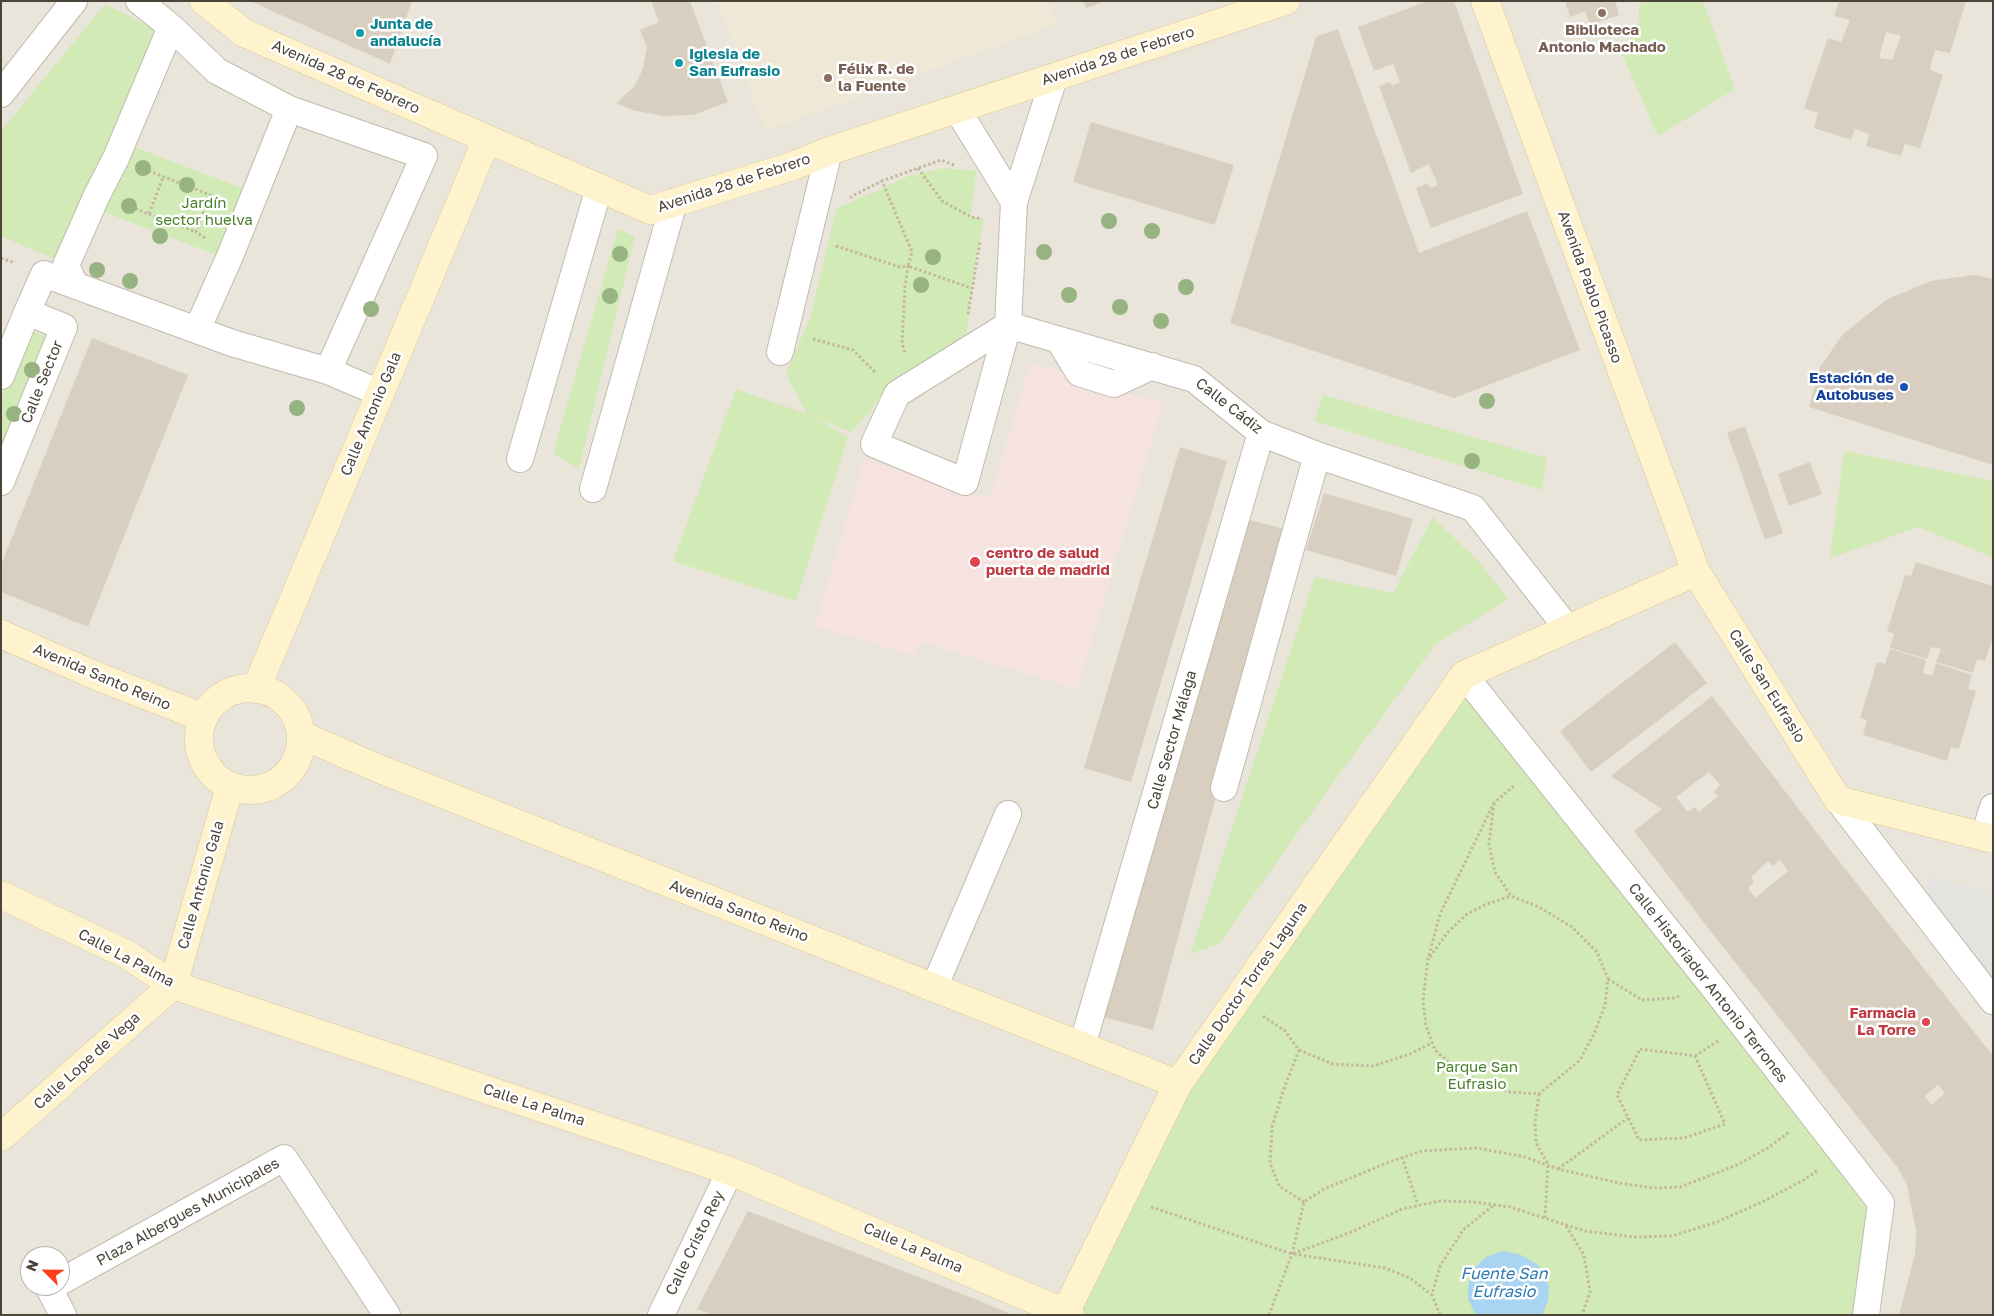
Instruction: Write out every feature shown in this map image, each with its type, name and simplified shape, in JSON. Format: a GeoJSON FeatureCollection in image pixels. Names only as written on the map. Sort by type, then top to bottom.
{"type":"FeatureCollection","features":[{"type":"Feature","properties":{"kind":"street"},"geometry":{"type":"LineString","coordinates":[[1,94],[74,1]]}},
{"type":"Feature","properties":{"kind":"street"},"geometry":{"type":"LineString","coordinates":[[139,1],[171,27],[216,71],[289,109],[424,156],[328,371]]}},
{"type":"Feature","properties":{"kind":"street","name":"Avenida 28 de Febrero"},"geometry":{"type":"LineString","coordinates":[[204,1],[244,32],[650,210],[793,166],[829,151],[1286,1]]}},
{"type":"Feature","properties":{"kind":"street","name":"Avenida Pablo Picasso"},"geometry":{"type":"LineString","coordinates":[[1485,1],[1696,572]]}},
{"type":"Feature","properties":{"kind":"street"},"geometry":{"type":"LineString","coordinates":[[74,283],[66,266],[97,195],[116,158],[171,27]]}},
{"type":"Feature","properties":{"kind":"street"},"geometry":{"type":"LineString","coordinates":[[1008,325],[897,394],[874,444],[965,482],[1008,325],[1014,202],[1054,78]]}},
{"type":"Feature","properties":{"kind":"street"},"geometry":{"type":"LineString","coordinates":[[197,330],[230,256],[289,109]]}},
{"type":"Feature","properties":{"kind":"street"},"geometry":{"type":"LineString","coordinates":[[957,109],[1014,202]]}},
{"type":"Feature","properties":{"kind":"street","name":"Calle Antonio Gala"},"geometry":{"type":"LineString","coordinates":[[256,689],[487,139]]}},
{"type":"Feature","properties":{"kind":"street"},"geometry":{"type":"LineString","coordinates":[[780,352],[829,151]]}},
{"type":"Feature","properties":{"kind":"street"},"geometry":{"type":"LineString","coordinates":[[520,460],[599,188]]}},
{"type":"Feature","properties":{"kind":"street"},"geometry":{"type":"LineString","coordinates":[[593,489],[674,202]]}},
{"type":"Feature","properties":{"kind":"street"},"geometry":{"type":"LineString","coordinates":[[1,376],[44,274],[74,283],[232,343],[328,371],[380,393]]}},
{"type":"Feature","properties":{"kind":"street","name":"Calle Sector"},"geometry":{"type":"LineString","coordinates":[[1,482],[64,328],[27,312]]}},
{"type":"Feature","properties":{"kind":"street","name":"Calle Cádiz"},"geometry":{"type":"LineString","coordinates":[[1008,325],[1194,379],[1261,433],[1317,455],[1474,508],[1568,629]]}},
{"type":"Feature","properties":{"kind":"street","name":"Calle Sector Málaga"},"geometry":{"type":"LineString","coordinates":[[1082,1046],[1261,433]]}},
{"type":"Feature","properties":{"kind":"street"},"geometry":{"type":"LineString","coordinates":[[1224,788],[1317,455]]}},
{"type":"Feature","properties":{"kind":"street"},"geometry":{"type":"LineString","coordinates":[[1464,675],[1696,572]]}},
{"type":"Feature","properties":{"kind":"street","name":"Calle San Eufrasio"},"geometry":{"type":"LineString","coordinates":[[1696,572],[1838,800],[1993,1001]]}},
{"type":"Feature","properties":{"kind":"street","name":"Avenida Santo Reino"},"geometry":{"type":"LineString","coordinates":[[1,634],[94,675],[204,718]]}},
{"type":"Feature","properties":{"kind":"street","name":"Calle Historiador Antonio Terrones"},"geometry":{"type":"LineString","coordinates":[[1464,675],[1710,983],[1881,1203],[1866,1315]]}},
{"type":"Feature","properties":{"kind":"street","name":"Calle Doctor Torres Laguna"},"geometry":{"type":"LineString","coordinates":[[1067,1314],[1178,1084],[1464,675]]}},
{"type":"Feature","properties":{"kind":"street"},"geometry":{"type":"LineString","coordinates":[[240,689],[256,689],[273,693],[287,704],[297,718],[301,735],[300,753],[292,768],[280,781],[264,789],[247,790],[230,786],[216,778],[206,765],[200,750],[200,734],[204,718],[212,705],[225,695],[240,689]]}},
{"type":"Feature","properties":{"kind":"street","name":"Avenida Santo Reino"},"geometry":{"type":"LineString","coordinates":[[301,735],[382,770],[1178,1084]]}},
{"type":"Feature","properties":{"kind":"street","name":"Calle Antonio Gala"},"geometry":{"type":"LineString","coordinates":[[173,985],[230,786]]}},
{"type":"Feature","properties":{"kind":"street"},"geometry":{"type":"LineString","coordinates":[[1838,800],[1988,837],[1993,807]]}},
{"type":"Feature","properties":{"kind":"street"},"geometry":{"type":"LineString","coordinates":[[934,988],[1008,814]]}},
{"type":"Feature","properties":{"kind":"street","name":"Calle La Palma"},"geometry":{"type":"LineString","coordinates":[[1,895],[126,954],[173,985],[730,1171],[1067,1314]]}},
{"type":"Feature","properties":{"kind":"street","name":"Calle Lope de Vega"},"geometry":{"type":"LineString","coordinates":[[1,1137],[173,985]]}},
{"type":"Feature","properties":{"kind":"street","name":"Plaza Albergues Municipales"},"geometry":{"type":"LineString","coordinates":[[70,1276],[284,1158],[387,1315]]}},
{"type":"Feature","properties":{"kind":"street","name":"Calle Cristo Rey"},"geometry":{"type":"LineString","coordinates":[[661,1315],[730,1171]]}},
{"type":"Feature","properties":{"kind":"street"},"geometry":{"type":"LineString","coordinates":[[53,1296],[63,1315]]}},
{"type":"Feature","properties":{"kind":"path"},"geometry":{"type":"LineString","coordinates":[[116,158],[210,195]]}},
{"type":"Feature","properties":{"kind":"path"},"geometry":{"type":"LineString","coordinates":[[848,204],[852,196],[882,181],[918,168],[942,160],[958,166]]}},
{"type":"Feature","properties":{"kind":"path"},"geometry":{"type":"LineString","coordinates":[[918,168],[942,201],[971,217],[984,219]]}},
{"type":"Feature","properties":{"kind":"path"},"geometry":{"type":"LineString","coordinates":[[149,214],[163,177]]}},
{"type":"Feature","properties":{"kind":"path"},"geometry":{"type":"LineString","coordinates":[[882,181],[912,252],[905,286],[902,343],[907,362]]}},
{"type":"Feature","properties":{"kind":"path"},"geometry":{"type":"LineString","coordinates":[[97,195],[196,232]]}},
{"type":"Feature","properties":{"kind":"path"},"geometry":{"type":"LineString","coordinates":[[982,228],[984,210]]}},
{"type":"Feature","properties":{"kind":"path"},"geometry":{"type":"LineString","coordinates":[[829,244],[900,266],[908,266],[971,288],[981,236]]}},
{"type":"Feature","properties":{"kind":"path"},"geometry":{"type":"LineString","coordinates":[[808,337],[853,350],[881,377]]}},
{"type":"Feature","properties":{"kind":"path"},"geometry":{"type":"LineString","coordinates":[[1537,767],[1494,803],[1440,914],[1428,959],[1423,1001],[1426,1026],[1435,1050],[1455,1068],[1483,1084],[1510,1092],[1539,1094]]}},
{"type":"Feature","properties":{"kind":"path"},"geometry":{"type":"LineString","coordinates":[[1494,803],[1489,844],[1495,872],[1511,896],[1539,907],[1572,927],[1598,952],[1608,979],[1605,1004],[1594,1034],[1580,1060],[1539,1094],[1535,1123],[1536,1143],[1548,1164],[1545,1219]]}},
{"type":"Feature","properties":{"kind":"path"},"geometry":{"type":"LineString","coordinates":[[1428,959],[1447,933],[1467,914],[1511,896]]}},
{"type":"Feature","properties":{"kind":"path"},"geometry":{"type":"LineString","coordinates":[[1608,979],[1642,1000],[1675,998],[1710,983]]}},
{"type":"Feature","properties":{"kind":"path"},"geometry":{"type":"LineString","coordinates":[[1238,998],[1284,1031],[1299,1050],[1333,1064],[1373,1066],[1410,1054],[1432,1043]]}},
{"type":"Feature","properties":{"kind":"path"},"geometry":{"type":"LineString","coordinates":[[1640,1049],[1695,1056],[1725,1124],[1684,1138],[1639,1140],[1628,1118],[1617,1095],[1640,1049]]}},
{"type":"Feature","properties":{"kind":"path"},"geometry":{"type":"LineString","coordinates":[[1299,1050],[1283,1091],[1272,1127],[1270,1163],[1279,1186],[1304,1202]]}},
{"type":"Feature","properties":{"kind":"path"},"geometry":{"type":"LineString","coordinates":[[1269,1315],[1292,1254],[1304,1202],[1324,1189],[1402,1157],[1422,1151],[1476,1148],[1525,1157],[1558,1169],[1619,1183],[1654,1188],[1680,1187],[1737,1165],[1768,1148],[1811,1115]]}},
{"type":"Feature","properties":{"kind":"path"},"geometry":{"type":"LineString","coordinates":[[1558,1169],[1628,1118]]}},
{"type":"Feature","properties":{"kind":"path"},"geometry":{"type":"LineString","coordinates":[[1292,1254],[1349,1233],[1402,1209],[1440,1201],[1473,1202],[1510,1207],[1585,1231],[1634,1237],[1672,1236],[1717,1222],[1762,1202],[1804,1180],[1841,1153]]}},
{"type":"Feature","properties":{"kind":"path"},"geometry":{"type":"LineString","coordinates":[[1402,1157],[1418,1205]]}},
{"type":"Feature","properties":{"kind":"path"},"geometry":{"type":"LineString","coordinates":[[1122,1197],[1292,1254],[1384,1268],[1410,1278],[1432,1295],[1440,1315]]}},
{"type":"Feature","properties":{"kind":"path"},"geometry":{"type":"LineString","coordinates":[[1432,1295],[1440,1266],[1464,1230],[1494,1205]]}},
{"type":"Feature","properties":{"kind":"path"},"geometry":{"type":"LineString","coordinates":[[1566,1226],[1584,1255],[1590,1292],[1582,1315]]}},
{"type":"Feature","properties":{"kind":"shaded area"},"geometry":{"type":"Polygon","coordinates":[[[1,1],[1993,1],[1993,1315],[1,1315],[1,1]]]}},
{"type":"Feature","properties":{"kind":"shaded area","name":"Félix R. de la Fuente"},"geometry":{"type":"Polygon","coordinates":[[[717,1],[1048,1],[1057,24],[765,131],[717,1]]]}},
{"type":"Feature","properties":{"kind":"shaded area","name":"centro de salud puerta de madrid"},"geometry":{"type":"Polygon","coordinates":[[[1030,363],[1163,403],[1077,689],[921,642],[916,656],[815,626],[864,460],[990,498],[1030,363]]]}},
{"type":"Feature","properties":{"kind":"shaded area"},"geometry":{"type":"Polygon","coordinates":[[[1929,878],[1940,879],[1993,893],[1993,985],[1924,895],[1924,885],[1929,878]]]}},
{"type":"Feature","properties":{"kind":"green space"},"geometry":{"type":"Polygon","coordinates":[[[1647,1],[1703,1],[1735,89],[1658,136],[1618,45],[1630,39],[1634,33],[1639,22],[1639,5],[1647,1]]]}},
{"type":"Feature","properties":{"kind":"green space"},"geometry":{"type":"Polygon","coordinates":[[[105,4],[159,31],[57,260],[1,236],[1,131],[105,4]]]}},
{"type":"Feature","properties":{"kind":"green space","name":"Jardín sector huelva"},"geometry":{"type":"Polygon","coordinates":[[[126,144],[250,191],[224,258],[98,210],[126,144]]]}},
{"type":"Feature","properties":{"kind":"green space"},"geometry":{"type":"Polygon","coordinates":[[[943,168],[976,171],[971,216],[984,219],[974,270],[966,340],[888,384],[872,409],[851,432],[813,417],[848,437],[796,601],[673,561],[736,389],[807,414],[786,374],[811,315],[836,209],[909,176],[943,168]]]}},
{"type":"Feature","properties":{"kind":"green space"},"geometry":{"type":"Polygon","coordinates":[[[618,229],[635,236],[579,469],[553,453],[618,229]]]}},
{"type":"Feature","properties":{"kind":"green space"},"geometry":{"type":"Polygon","coordinates":[[[29,330],[46,336],[1,446],[1,399],[29,330]]]}},
{"type":"Feature","properties":{"kind":"green space"},"geometry":{"type":"Polygon","coordinates":[[[1323,395],[1547,458],[1542,490],[1314,421],[1323,395]]]}},
{"type":"Feature","properties":{"kind":"green space"},"geometry":{"type":"Polygon","coordinates":[[[1844,451],[1993,481],[1993,557],[1918,527],[1830,558],[1844,451]]]}},
{"type":"Feature","properties":{"kind":"green space"},"geometry":{"type":"Polygon","coordinates":[[[1433,517],[1479,562],[1508,599],[1436,644],[1332,784],[1219,944],[1190,954],[1315,577],[1393,593],[1433,517]]]}},
{"type":"Feature","properties":{"kind":"green space","name":"Parque San Eufrasio"},"geometry":{"type":"Polygon","coordinates":[[[1464,675],[1881,1203],[1866,1315],[1070,1315],[1178,1084],[1464,675]]]}},
{"type":"Feature","properties":{"kind":"water","name":"Fuente San Eufrasio"},"geometry":{"type":"Polygon","coordinates":[[[1502,1251],[1519,1254],[1537,1264],[1546,1276],[1549,1288],[1548,1301],[1542,1315],[1476,1315],[1468,1299],[1468,1286],[1473,1269],[1486,1257],[1502,1251]]]}},
{"type":"Feature","properties":{"kind":"building","name":"Junta de andalucía"},"geometry":{"type":"Polygon","coordinates":[[[250,1],[412,1],[390,64],[250,1]]]}},
{"type":"Feature","properties":{"kind":"building","name":"Iglesia de San Eufrasio"},"geometry":{"type":"Polygon","coordinates":[[[651,1],[690,1],[728,102],[693,115],[663,116],[632,110],[616,103],[634,87],[643,69],[647,47],[640,30],[659,22],[651,1]]]}},
{"type":"Feature","properties":{"kind":"building"},"geometry":{"type":"Polygon","coordinates":[[[1083,1],[1103,1],[1103,2],[1086,8],[1083,1]]]}},
{"type":"Feature","properties":{"kind":"building"},"geometry":{"type":"Polygon","coordinates":[[[1428,1],[1454,1],[1523,194],[1431,228],[1416,188],[1427,183],[1430,188],[1438,185],[1429,164],[1411,173],[1379,86],[1389,82],[1392,86],[1400,82],[1393,64],[1374,71],[1358,27],[1428,1]]]}},
{"type":"Feature","properties":{"kind":"building","name":"Biblioteca Antonio Machado"},"geometry":{"type":"Polygon","coordinates":[[[1565,1],[1615,1],[1619,15],[1590,25],[1585,11],[1570,17],[1565,1]]]}},
{"type":"Feature","properties":{"kind":"building"},"geometry":{"type":"Polygon","coordinates":[[[1839,1],[1966,1],[1950,53],[1935,50],[1930,70],[1943,75],[1920,148],[1905,144],[1901,156],[1866,146],[1869,134],[1855,129],[1851,140],[1814,128],[1818,113],[1804,108],[1828,38],[1841,42],[1850,20],[1834,16],[1839,1]],[[1886,32],[1879,58],[1892,60],[1901,36],[1886,32]]]}},
{"type":"Feature","properties":{"kind":"building"},"geometry":{"type":"Polygon","coordinates":[[[1338,29],[1419,253],[1527,211],[1580,350],[1454,398],[1230,323],[1316,37],[1338,29]]]}},
{"type":"Feature","properties":{"kind":"building"},"geometry":{"type":"Polygon","coordinates":[[[1091,122],[1234,165],[1215,225],[1073,182],[1091,122]]]}},
{"type":"Feature","properties":{"kind":"building","name":"Estación de Autobuses"},"geometry":{"type":"Polygon","coordinates":[[[1974,275],[1993,279],[1993,465],[1809,407],[1820,367],[1843,334],[1886,300],[1930,281],[1974,275]]]}},
{"type":"Feature","properties":{"kind":"building"},"geometry":{"type":"Polygon","coordinates":[[[92,338],[188,375],[88,627],[1,592],[1,565],[92,338]]]}},
{"type":"Feature","properties":{"kind":"building"},"geometry":{"type":"Polygon","coordinates":[[[1745,426],[1783,533],[1765,540],[1727,433],[1745,426]]]}},
{"type":"Feature","properties":{"kind":"building"},"geometry":{"type":"Polygon","coordinates":[[[1180,447],[1227,461],[1131,782],[1084,768],[1180,447]]]}},
{"type":"Feature","properties":{"kind":"building"},"geometry":{"type":"Polygon","coordinates":[[[1810,462],[1822,494],[1789,506],[1778,474],[1810,462]]]}},
{"type":"Feature","properties":{"kind":"building"},"geometry":{"type":"Polygon","coordinates":[[[1324,493],[1413,519],[1396,576],[1306,550],[1324,493]]]}},
{"type":"Feature","properties":{"kind":"building"},"geometry":{"type":"Polygon","coordinates":[[[1238,517],[1288,530],[1153,1030],[1103,1017],[1238,517]]]}},
{"type":"Feature","properties":{"kind":"building"},"geometry":{"type":"Polygon","coordinates":[[[1916,562],[1993,586],[1993,637],[1985,661],[1977,659],[1973,673],[1936,662],[1941,649],[1931,647],[1927,659],[1890,648],[1894,634],[1887,631],[1905,575],[1911,576],[1916,562]]]}},
{"type":"Feature","properties":{"kind":"building"},"geometry":{"type":"Polygon","coordinates":[[[1675,642],[1707,683],[1591,772],[1560,731],[1675,642]]]}},
{"type":"Feature","properties":{"kind":"building"},"geometry":{"type":"Polygon","coordinates":[[[1890,649],[1926,660],[1923,673],[1932,676],[1936,663],[1972,675],[1968,689],[1976,691],[1959,749],[1951,747],[1947,761],[1863,735],[1867,720],[1860,718],[1877,662],[1885,664],[1890,649]]]}},
{"type":"Feature","properties":{"kind":"building"},"geometry":{"type":"Polygon","coordinates":[[[1712,696],[1824,842],[1993,1056],[1993,1315],[1899,1315],[1915,1254],[1916,1231],[1907,1185],[1898,1168],[1634,831],[1662,809],[1611,776],[1712,696]],[[1709,772],[1676,797],[1688,812],[1695,807],[1699,812],[1718,796],[1714,792],[1720,785],[1709,772]],[[1780,860],[1773,866],[1768,861],[1751,877],[1754,883],[1748,888],[1755,898],[1788,871],[1780,860]],[[1938,1085],[1925,1096],[1931,1105],[1945,1093],[1938,1085]]]}},
{"type":"Feature","properties":{"kind":"building"},"geometry":{"type":"Polygon","coordinates":[[[748,1211],[1013,1315],[713,1315],[697,1309],[748,1211]]]}},
{"type":"Feature","properties":{"kind":"place","name":"Biblioteca Antonio Machado"},"geometry":{"type":"Point","coordinates":[1602,13]}},
{"type":"Feature","properties":{"kind":"place","name":"Junta de andalucía"},"geometry":{"type":"Point","coordinates":[360,33]}},
{"type":"Feature","properties":{"kind":"place","name":"Iglesia de San Eufrasio"},"geometry":{"type":"Point","coordinates":[679,63]}},
{"type":"Feature","properties":{"kind":"place","name":"Félix R. de la Fuente"},"geometry":{"type":"Point","coordinates":[828,78]}},
{"type":"Feature","properties":{"kind":"place","name":"Estación de Autobuses"},"geometry":{"type":"Point","coordinates":[1904,387]}},
{"type":"Feature","properties":{"kind":"place","name":"centro de salud puerta de madrid"},"geometry":{"type":"Point","coordinates":[975,562]}},
{"type":"Feature","properties":{"kind":"place","name":"Farmacia La Torre"},"geometry":{"type":"Point","coordinates":[1926,1022]}}]}
